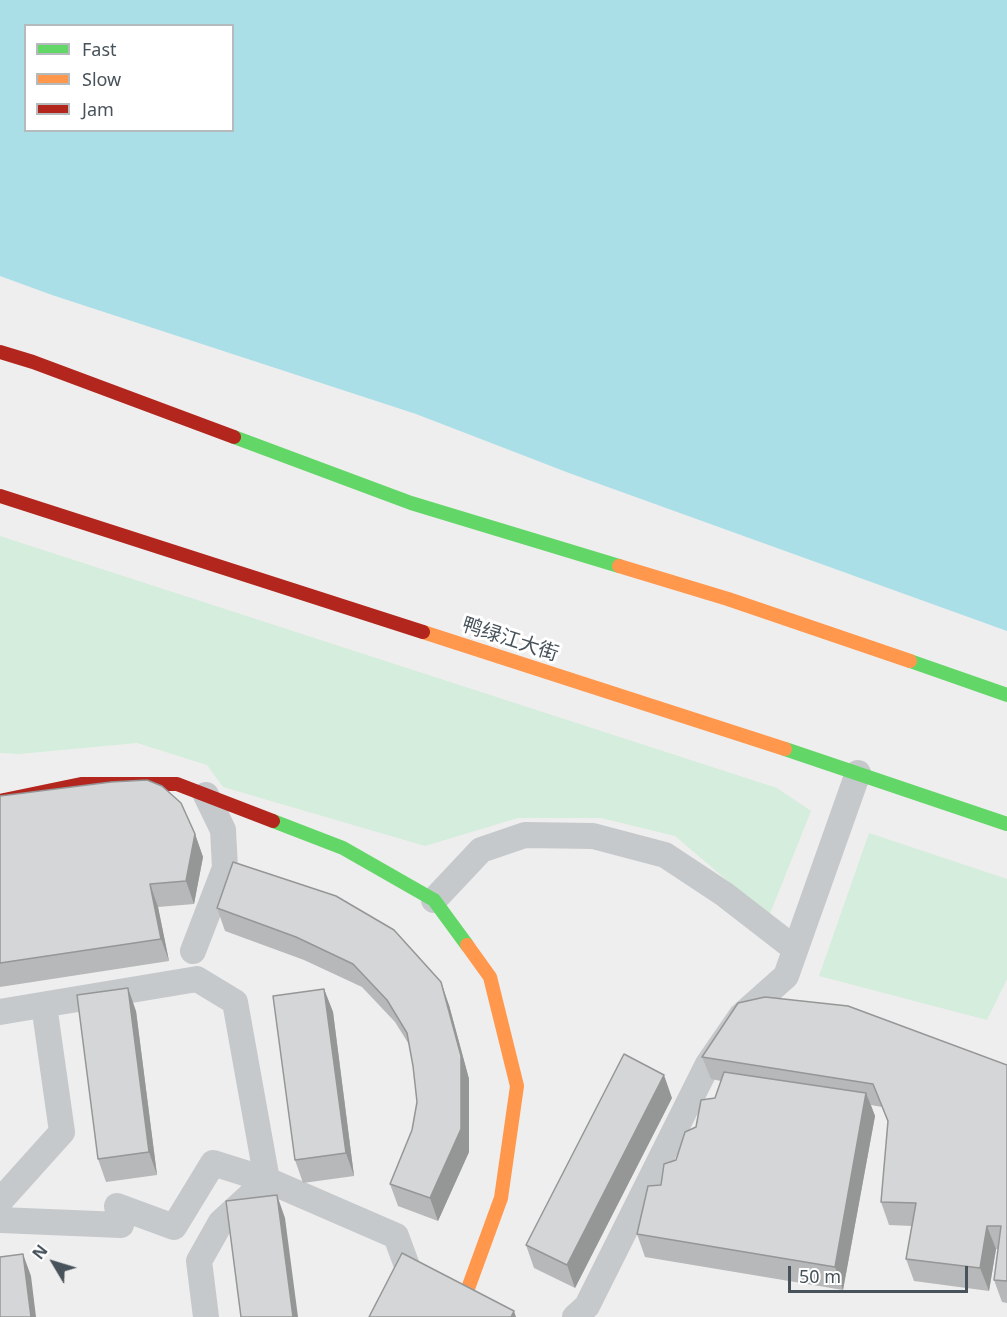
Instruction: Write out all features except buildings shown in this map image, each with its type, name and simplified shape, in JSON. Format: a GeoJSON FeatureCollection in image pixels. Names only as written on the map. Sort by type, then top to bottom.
{"type":"FeatureCollection","features":[{"type":"Feature","properties":{"kind":"main road"},"geometry":{"type":"LineString","coordinates":[[0,352],[33,362],[411,502],[784,618],[1007,695]]}},
{"type":"Feature","properties":{"kind":"main road","name":"鸭绿江大街"},"geometry":{"type":"LineString","coordinates":[[0,496],[858,773],[1007,824]]}},
{"type":"Feature","properties":{"kind":"main road"},"geometry":{"type":"LineString","coordinates":[[0,801],[81,784],[177,784],[343,848],[434,900],[490,977],[517,1086],[501,1198],[438,1285]]}},
{"type":"Feature","properties":{"kind":"street"},"geometry":{"type":"LineString","coordinates":[[575,1317],[587,1306],[708,1064],[741,1016],[786,976],[858,773]]}},
{"type":"Feature","properties":{"kind":"street"},"geometry":{"type":"LineString","coordinates":[[193,951],[225,867],[223,830],[206,795]]}},
{"type":"Feature","properties":{"kind":"street"},"geometry":{"type":"LineString","coordinates":[[434,900],[481,850],[525,835],[593,836],[665,855],[724,894],[795,949]]}},
{"type":"Feature","properties":{"kind":"street"},"geometry":{"type":"LineString","coordinates":[[0,1012],[197,979],[235,1002],[267,1180]]}},
{"type":"Feature","properties":{"kind":"street"},"geometry":{"type":"LineString","coordinates":[[759,1000],[794,1005]]}},
{"type":"Feature","properties":{"kind":"street"},"geometry":{"type":"LineString","coordinates":[[0,1201],[62,1132],[44,1005]]}},
{"type":"Feature","properties":{"kind":"street"},"geometry":{"type":"LineString","coordinates":[[0,1220],[122,1225],[117,1206],[174,1227],[213,1163],[267,1180],[396,1236],[438,1285]]}},
{"type":"Feature","properties":{"kind":"street"},"geometry":{"type":"LineString","coordinates":[[206,1317],[199,1261],[221,1222],[267,1180]]}},
{"type":"Feature","properties":{"kind":"green space"},"geometry":{"type":"Polygon","coordinates":[[[0,536],[777,788],[811,811],[769,916],[675,836],[601,818],[518,818],[425,846],[223,787],[207,765],[137,743],[19,754],[0,753],[0,536]]]}},
{"type":"Feature","properties":{"kind":"green space"},"geometry":{"type":"Polygon","coordinates":[[[869,833],[1007,879],[1007,979],[987,1020],[819,976],[869,833]]]}},
{"type":"Feature","properties":{"kind":"water"},"geometry":{"type":"Polygon","coordinates":[[[0,0],[1007,0],[1007,631],[569,473],[416,414],[0,276],[0,0]]]}},
{"type":"Feature","properties":{"kind":"traffic: fast"},"geometry":{"type":"LineString","coordinates":[[234,437],[411,503],[619,566]]}},
{"type":"Feature","properties":{"kind":"traffic: fast"},"geometry":{"type":"LineString","coordinates":[[910,661],[1007,695]]}},
{"type":"Feature","properties":{"kind":"traffic: fast"},"geometry":{"type":"LineString","coordinates":[[785,749],[1007,824]]}},
{"type":"Feature","properties":{"kind":"traffic: fast"},"geometry":{"type":"LineString","coordinates":[[273,821],[343,848],[434,900],[467,945]]}},
{"type":"Feature","properties":{"kind":"traffic: slow"},"geometry":{"type":"LineString","coordinates":[[619,566],[728,599],[910,661]]}},
{"type":"Feature","properties":{"kind":"traffic: slow"},"geometry":{"type":"LineString","coordinates":[[423,632],[785,749]]}},
{"type":"Feature","properties":{"kind":"traffic: slow"},"geometry":{"type":"LineString","coordinates":[[466,1294],[501,1198],[517,1086],[490,977],[467,945]]}},
{"type":"Feature","properties":{"kind":"traffic: jam"},"geometry":{"type":"LineString","coordinates":[[0,352],[33,362],[234,437]]}},
{"type":"Feature","properties":{"kind":"traffic: jam"},"geometry":{"type":"LineString","coordinates":[[0,496],[423,632]]}},
{"type":"Feature","properties":{"kind":"traffic: jam"},"geometry":{"type":"LineString","coordinates":[[0,801],[81,784],[177,784],[273,821]]}}]}
